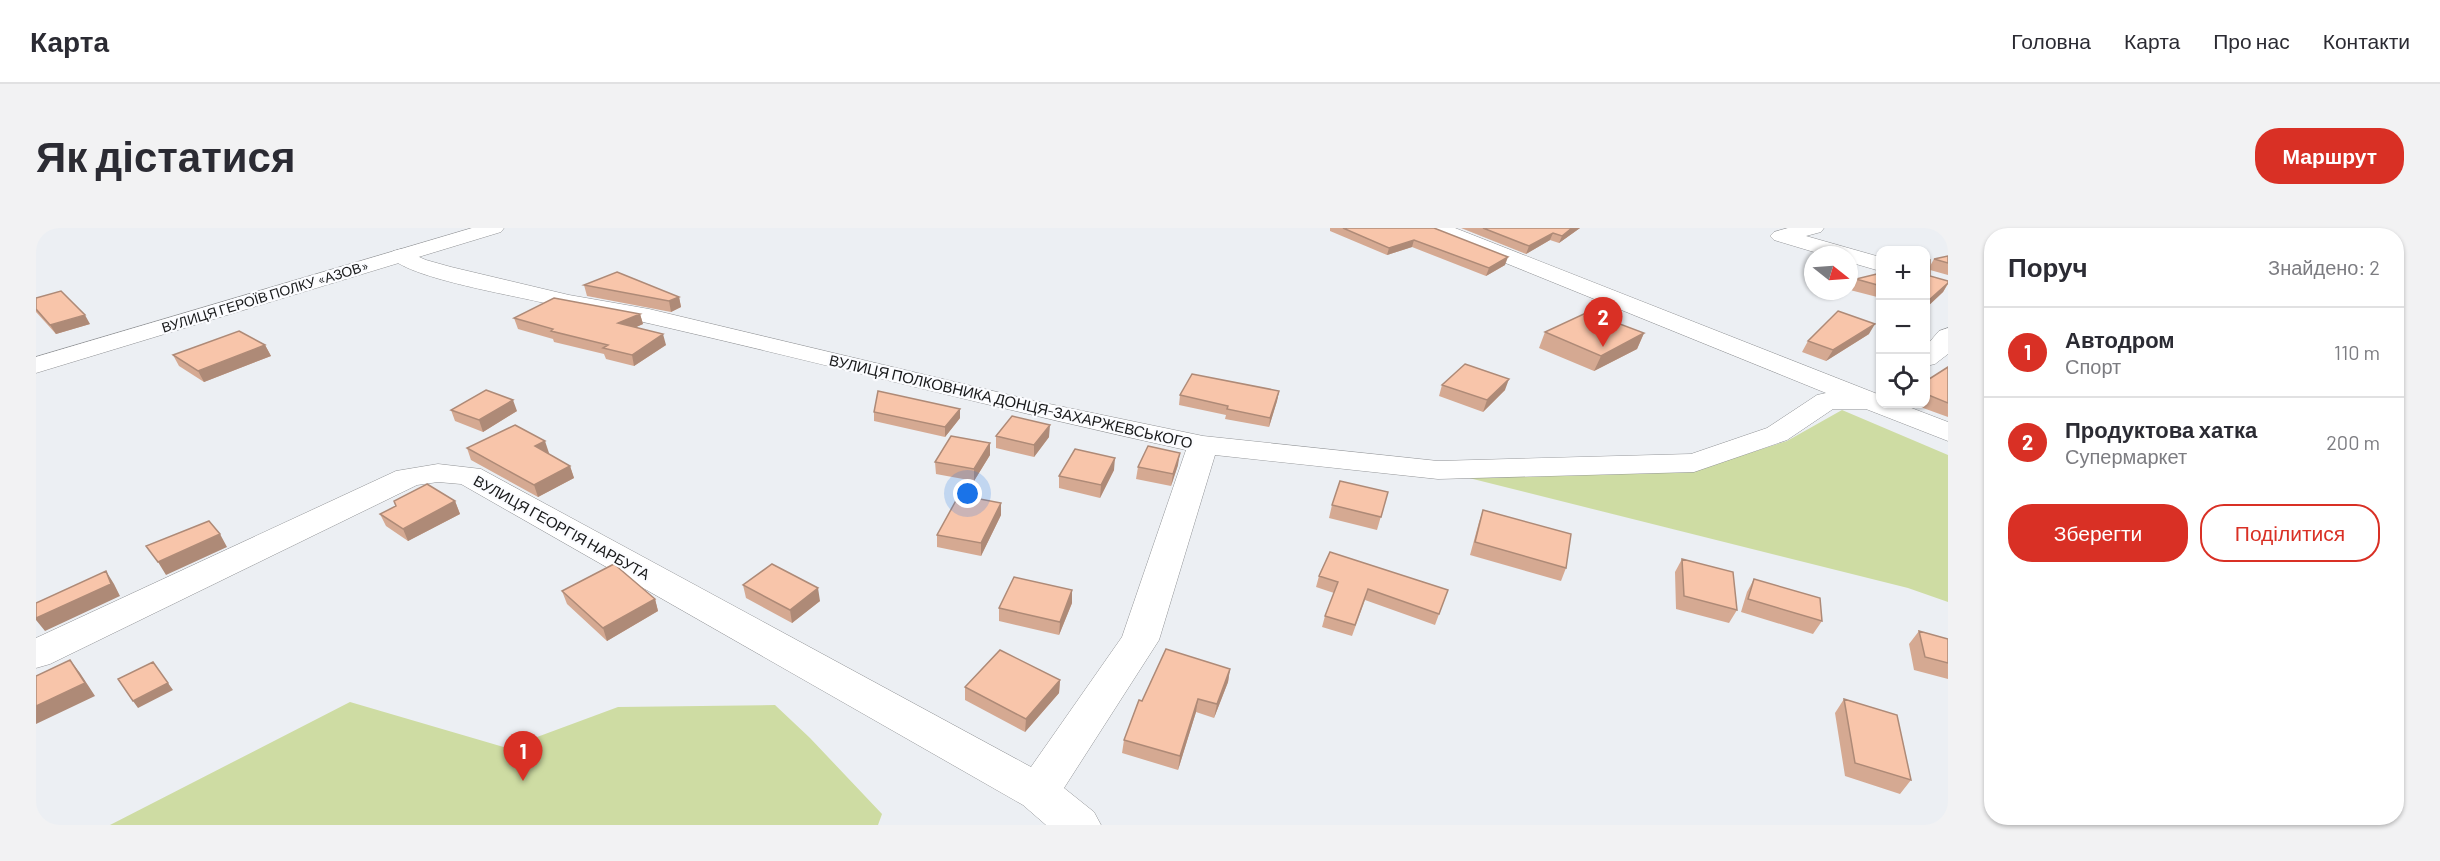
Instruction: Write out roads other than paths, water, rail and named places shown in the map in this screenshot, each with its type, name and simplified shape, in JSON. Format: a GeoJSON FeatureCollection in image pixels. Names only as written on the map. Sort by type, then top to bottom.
{"type":"FeatureCollection","features":[{"type":"Feature","properties":{"kind":"street","name":"ВУЛИЦЯ ГЕРОЇВ ПОЛКУ «АЗОВ»"},"geometry":{"type":"LineString","coordinates":[[36,365],[494,228]]}},
{"type":"Feature","properties":{"kind":"street","name":"ВУЛИЦЯ ПОЛКОВНИКА ДОНЦЯ-ЗАХАРЖЕВСЬКОГО"},"geometry":{"type":"LineString","coordinates":[[1436,228],[1488,239],[1875,397],[1948,432]]}},
{"type":"Feature","properties":{"kind":"street"},"geometry":{"type":"LineString","coordinates":[[1814,228],[1781,236],[1817,246]]}},
{"type":"Feature","properties":{"kind":"street","name":"ВУЛИЦЯ ПОЛКОВНИКА ДОНЦЯ-ЗАХАРЖЕВСЬКОГО"},"geometry":{"type":"LineString","coordinates":[[401,256],[418,265],[457,276],[569,302],[649,316],[1035,410],[1203,445],[1438,470],[1694,463],[1777,434],[1827,401],[1875,397]]}},
{"type":"Feature","properties":{"kind":"street"},"geometry":{"type":"LineString","coordinates":[[1858,258],[1876,263]]}},
{"type":"Feature","properties":{"kind":"street"},"geometry":{"type":"LineString","coordinates":[[1930,355],[1941,347],[1948,336]]}},
{"type":"Feature","properties":{"kind":"street"},"geometry":{"type":"LineString","coordinates":[[1038,792],[1140,640],[1203,445]]}},
{"type":"Feature","properties":{"kind":"street","name":"ВУЛИЦЯ ГЕОРГІЯ НАРБУТА"},"geometry":{"type":"LineString","coordinates":[[36,654],[407,478],[425,473],[450,472],[470,476],[1038,792],[1078,825]]}},
{"type":"Feature","properties":{"kind":"place","name":"Продуктова хатка"},"geometry":{"type":"Point","coordinates":[1603,347]}},
{"type":"Feature","properties":{"kind":"place","name":"Автодром"},"geometry":{"type":"Point","coordinates":[523,781]}}]}
